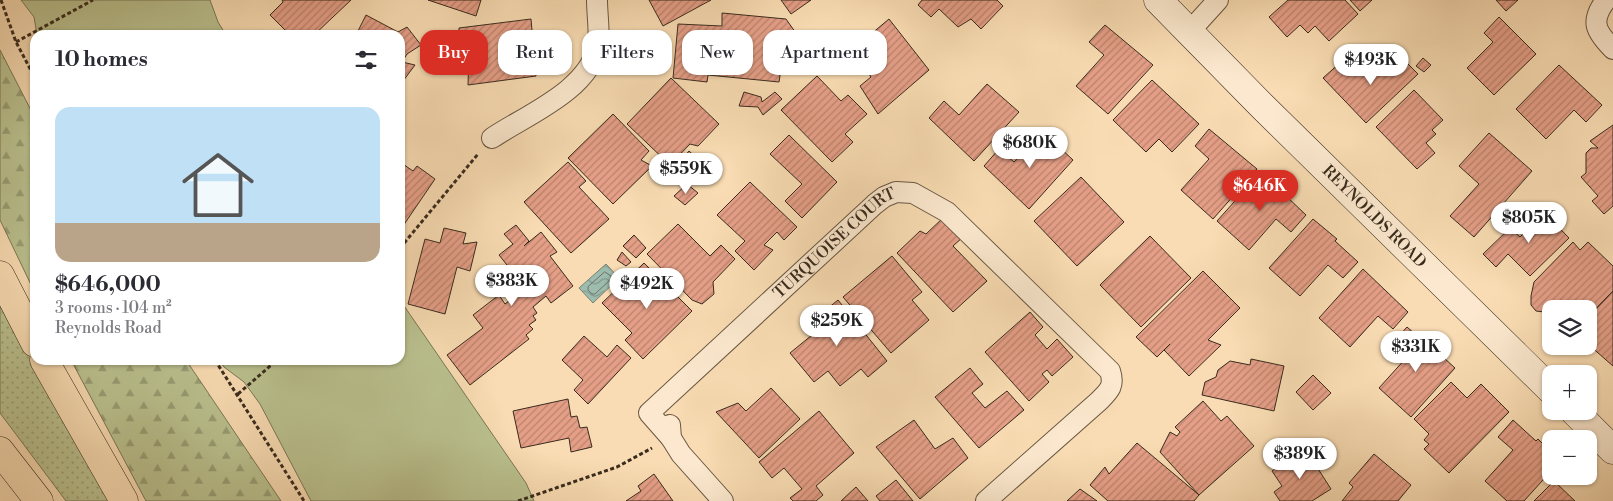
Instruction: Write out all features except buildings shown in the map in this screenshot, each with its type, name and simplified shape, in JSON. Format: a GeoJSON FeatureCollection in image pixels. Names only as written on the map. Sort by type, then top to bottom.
{"type":"FeatureCollection","features":[{"type":"Feature","properties":{"kind":"highway"},"geometry":{"type":"LineString","coordinates":[[0,275],[30,333]]}},
{"type":"Feature","properties":{"kind":"highway"},"geometry":{"type":"LineString","coordinates":[[47,365],[124,501]]}},
{"type":"Feature","properties":{"kind":"highway"},"geometry":{"type":"LineString","coordinates":[[0,450],[39,501]]}},
{"type":"Feature","properties":{"kind":"street"},"geometry":{"type":"LineString","coordinates":[[492,138],[512,124],[550,104],[580,77],[594,58],[598,45],[597,0]]}},
{"type":"Feature","properties":{"kind":"street","name":"REYNOLDS ROAD"},"geometry":{"type":"LineString","coordinates":[[1158,0],[1321,165],[1542,381]]}},
{"type":"Feature","properties":{"kind":"street"},"geometry":{"type":"LineString","coordinates":[[1189,32],[1218,0]]}},
{"type":"Feature","properties":{"kind":"street"},"geometry":{"type":"LineString","coordinates":[[1606,0],[1598,11],[1596,19],[1597,28],[1604,40],[1613,48]]}},
{"type":"Feature","properties":{"kind":"street","name":"TURQUOISE COURT"},"geometry":{"type":"LineString","coordinates":[[671,438],[649,413],[875,204],[884,197],[896,192],[913,192],[947,212],[1110,371],[1113,380],[1109,390],[1100,401],[986,501]]}},
{"type":"Feature","properties":{"kind":"street"},"geometry":{"type":"LineString","coordinates":[[678,386],[670,402],[671,438],[681,454],[724,501]]}},
{"type":"Feature","properties":{"kind":"street"},"geometry":{"type":"LineString","coordinates":[[1583,420],[1613,450]]}},
{"type":"Feature","properties":{"kind":"path"},"geometry":{"type":"LineString","coordinates":[[1,0],[16,42],[30,69]]}},
{"type":"Feature","properties":{"kind":"path"},"geometry":{"type":"LineString","coordinates":[[38,30],[93,0]]}},
{"type":"Feature","properties":{"kind":"path"},"geometry":{"type":"LineString","coordinates":[[16,42],[30,34]]}},
{"type":"Feature","properties":{"kind":"path"},"geometry":{"type":"LineString","coordinates":[[405,242],[492,138]]}},
{"type":"Feature","properties":{"kind":"path"},"geometry":{"type":"LineString","coordinates":[[218,365],[304,501]]}},
{"type":"Feature","properties":{"kind":"path"},"geometry":{"type":"LineString","coordinates":[[238,394],[271,365]]}},
{"type":"Feature","properties":{"kind":"path"},"geometry":{"type":"LineString","coordinates":[[518,501],[617,468],[671,438]]}},
{"type":"Feature","properties":{"kind":"green space"},"geometry":{"type":"Polygon","coordinates":[[[21,0],[210,0],[223,30],[36,30],[34,17],[21,0]]]}},
{"type":"Feature","properties":{"kind":"green space"},"geometry":{"type":"Polygon","coordinates":[[[0,50],[30,108],[30,283],[0,220],[0,50]]]}},
{"type":"Feature","properties":{"kind":"green space"},"geometry":{"type":"Polygon","coordinates":[[[0,285],[30,338],[30,365],[46,365],[123,501],[66,501],[0,413],[0,285]]]}},
{"type":"Feature","properties":{"kind":"green space"},"geometry":{"type":"Polygon","coordinates":[[[405,307],[526,483],[534,501],[311,501],[260,404],[244,382],[223,365],[405,365],[405,307]]]}},
{"type":"Feature","properties":{"kind":"green space"},"geometry":{"type":"Polygon","coordinates":[[[74,365],[189,365],[281,501],[146,501],[74,365]]]}},
{"type":"Feature","properties":{"kind":"water"},"geometry":{"type":"Polygon","coordinates":[[[606,264],[619,278],[593,303],[579,288],[606,264]]]}}]}
